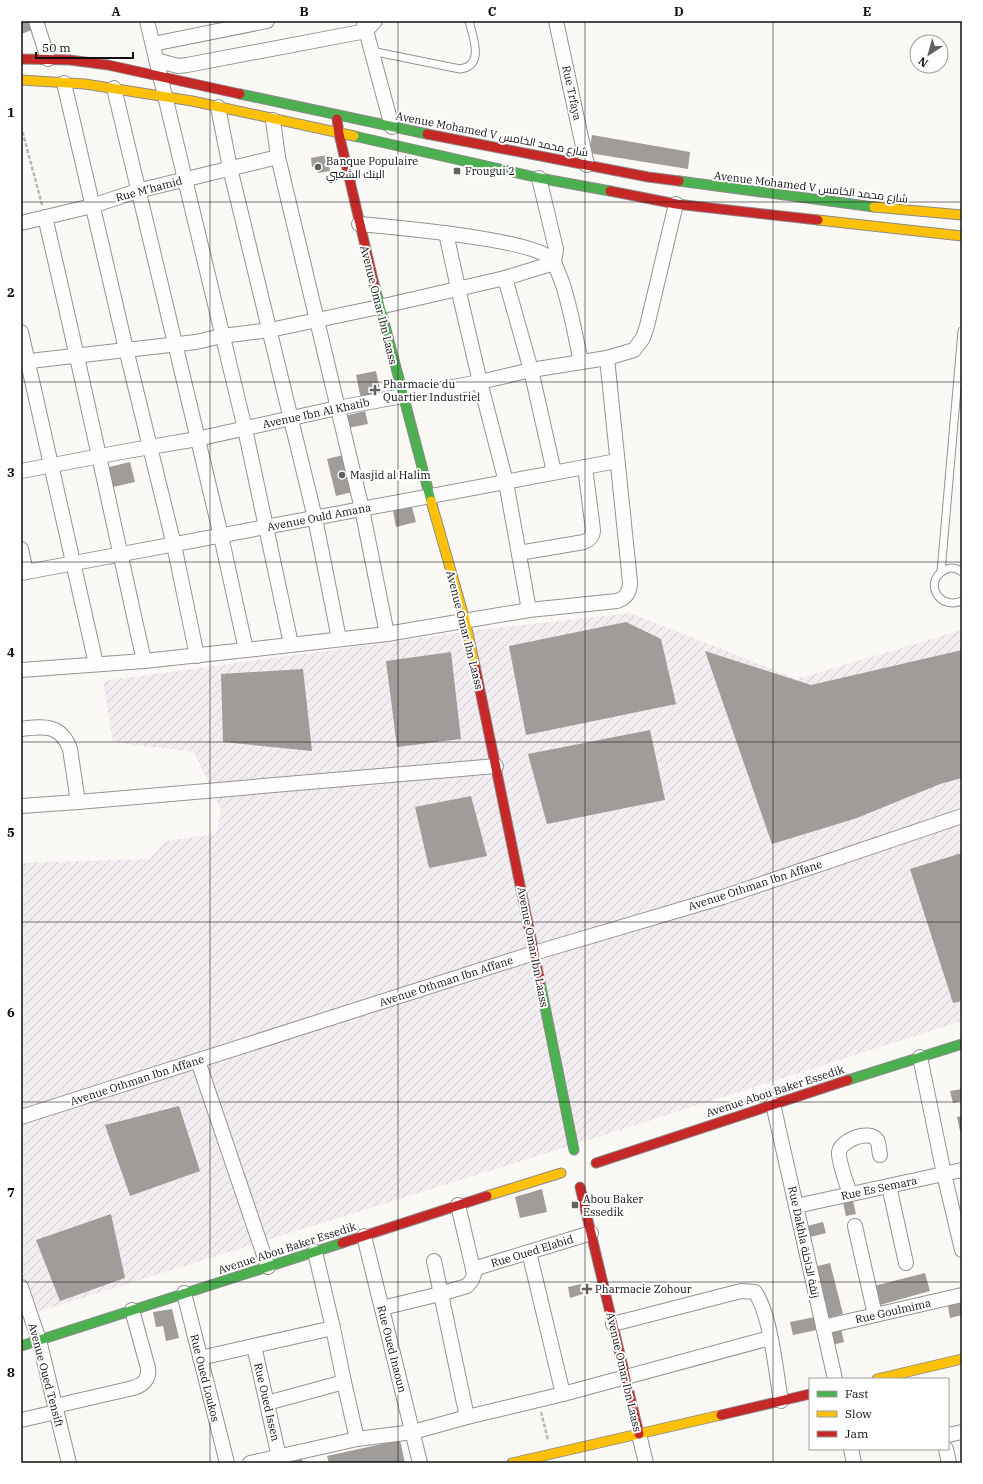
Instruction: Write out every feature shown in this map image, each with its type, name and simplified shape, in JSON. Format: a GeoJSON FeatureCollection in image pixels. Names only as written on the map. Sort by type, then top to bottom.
{"type":"FeatureCollection","features":[{"type":"Feature","properties":{"kind":"street"},"geometry":{"type":"LineString","coordinates":[[36,21],[48,59]]}},
{"type":"Feature","properties":{"kind":"street"},"geometry":{"type":"LineString","coordinates":[[147,21],[245,429],[291,644]]}},
{"type":"Feature","properties":{"kind":"street"},"geometry":{"type":"LineString","coordinates":[[153,44],[267,21]]}},
{"type":"Feature","properties":{"kind":"street","name":"Rue Trfaya"},"geometry":{"type":"LineString","coordinates":[[556,21],[587,165]]}},
{"type":"Feature","properties":{"kind":"street"},"geometry":{"type":"LineString","coordinates":[[156,60],[178,66],[187,65],[368,24],[371,51],[392,127]]}},
{"type":"Feature","properties":{"kind":"street","name":"Avenue Mohamed V شارع محمد الخامس"},"geometry":{"type":"LineString","coordinates":[[21,59],[70,60],[108,65],[160,75],[276,102],[464,142],[648,177],[888,209],[962,215]]}},
{"type":"Feature","properties":{"kind":"street"},"geometry":{"type":"LineString","coordinates":[[21,80],[114,88],[218,107],[539,178],[676,204],[962,236]]}},
{"type":"Feature","properties":{"kind":"street"},"geometry":{"type":"LineString","coordinates":[[64,83],[126,349],[174,545],[197,656]]}},
{"type":"Feature","properties":{"kind":"street"},"geometry":{"type":"LineString","coordinates":[[114,88],[137,192],[221,536],[246,650]]}},
{"type":"Feature","properties":{"kind":"street"},"geometry":{"type":"LineString","coordinates":[[218,107],[230,168],[315,518],[339,639]]}},
{"type":"Feature","properties":{"kind":"street","name":"Avenue Omar Ibn Laass"},"geometry":{"type":"LineString","coordinates":[[336,114],[359,224],[379,307],[402,396],[466,620],[574,1150]]}},
{"type":"Feature","properties":{"kind":"street"},"geometry":{"type":"LineString","coordinates":[[273,120],[278,157],[362,510],[387,634]]}},
{"type":"Feature","properties":{"kind":"street","name":"Rue M'hamid"},"geometry":{"type":"LineString","coordinates":[[21,223],[92,206],[184,179],[278,157]]}},
{"type":"Feature","properties":{"kind":"street"},"geometry":{"type":"LineString","coordinates":[[539,178],[556,249],[554,263]]}},
{"type":"Feature","properties":{"kind":"street","name":"Avenue Ibn Al Khatib"},"geometry":{"type":"LineString","coordinates":[[21,471],[197,439],[338,408],[480,382],[530,370],[607,358],[634,350],[648,326],[676,204]]}},
{"type":"Feature","properties":{"kind":"street"},"geometry":{"type":"LineString","coordinates":[[45,217],[78,356],[98,456],[144,660]]}},
{"type":"Feature","properties":{"kind":"street"},"geometry":{"type":"LineString","coordinates":[[359,224],[446,233],[513,245],[546,255],[556,266],[569,303],[581,362]]}},
{"type":"Feature","properties":{"kind":"street"},"geometry":{"type":"LineString","coordinates":[[446,233],[480,382],[506,482],[529,610]]}},
{"type":"Feature","properties":{"kind":"street"},"geometry":{"type":"LineString","coordinates":[[24,362],[196,342],[222,336],[270,330],[504,278],[554,263]]}},
{"type":"Feature","properties":{"kind":"street"},"geometry":{"type":"LineString","coordinates":[[504,278],[530,370],[554,472]]}},
{"type":"Feature","properties":{"kind":"street"},"geometry":{"type":"LineString","coordinates":[[21,332],[24,362],[52,465],[96,664]]}},
{"type":"Feature","properties":{"kind":"street"},"geometry":{"type":"LineString","coordinates":[[21,670],[197,656],[387,634],[529,610],[622,600],[630,590],[630,582],[607,358]]}},
{"type":"Feature","properties":{"kind":"street","name":"Avenue Ould Amana"},"geometry":{"type":"LineString","coordinates":[[24,573],[617,461]]}},
{"type":"Feature","properties":{"kind":"street"},"geometry":{"type":"LineString","coordinates":[[519,553],[584,542],[591,537],[593,530],[585,468]]}},
{"type":"Feature","properties":{"kind":"street"},"geometry":{"type":"LineString","coordinates":[[21,549],[24,573]]}},
{"type":"Feature","properties":{"kind":"street"},"geometry":{"type":"LineString","coordinates":[[21,728],[47,727],[64,736],[70,749],[78,802]]}},
{"type":"Feature","properties":{"kind":"street"},"geometry":{"type":"LineString","coordinates":[[21,806],[496,766]]}},
{"type":"Feature","properties":{"kind":"street","name":"Avenue Othman Ibn Affane"},"geometry":{"type":"LineString","coordinates":[[21,1117],[534,953],[724,896],[962,816]]}},
{"type":"Feature","properties":{"kind":"street","name":"Avenue Abou Baker Essedik"},"geometry":{"type":"LineString","coordinates":[[596,1163],[920,1056],[962,1044]]}},
{"type":"Feature","properties":{"kind":"street"},"geometry":{"type":"LineString","coordinates":[[920,1056],[944,1174],[962,1250]]}},
{"type":"Feature","properties":{"kind":"street"},"geometry":{"type":"LineString","coordinates":[[198,1061],[268,1267]]}},
{"type":"Feature","properties":{"kind":"street","name":"Rue Dakhla زنقة الداخلة"},"geometry":{"type":"LineString","coordinates":[[774,1104],[835,1378]]}},
{"type":"Feature","properties":{"kind":"street"},"geometry":{"type":"LineString","coordinates":[[850,1194],[838,1154],[842,1145],[852,1138],[873,1136],[878,1143],[880,1155]]}},
{"type":"Feature","properties":{"kind":"street"},"geometry":{"type":"LineString","coordinates":[[590,1183],[574,1185],[561,1173],[563,1159],[574,1150],[588,1152],[596,1163],[596,1174]]}},
{"type":"Feature","properties":{"kind":"street","name":"Rue Es Semara"},"geometry":{"type":"LineString","coordinates":[[796,1206],[962,1170]]}},
{"type":"Feature","properties":{"kind":"street","name":"Avenue Abou Baker Essedik"},"geometry":{"type":"LineString","coordinates":[[21,1346],[561,1173]]}},
{"type":"Feature","properties":{"kind":"street","name":"Avenue Omar Ibn Laass"},"geometry":{"type":"LineString","coordinates":[[574,1185],[591,1233],[646,1463]]}},
{"type":"Feature","properties":{"kind":"street"},"geometry":{"type":"LineString","coordinates":[[889,1186],[906,1262]]}},
{"type":"Feature","properties":{"kind":"street"},"geometry":{"type":"LineString","coordinates":[[382,1308],[467,1286],[472,1280],[474,1274],[458,1205]]}},
{"type":"Feature","properties":{"kind":"street"},"geometry":{"type":"LineString","coordinates":[[855,1226],[875,1315]]}},
{"type":"Feature","properties":{"kind":"street","name":"Rue Oued Elabid"},"geometry":{"type":"LineString","coordinates":[[473,1269],[591,1233]]}},
{"type":"Feature","properties":{"kind":"street","name":"Rue Oued Inaoun"},"geometry":{"type":"LineString","coordinates":[[364,1236],[420,1463]]}},
{"type":"Feature","properties":{"kind":"street"},"geometry":{"type":"LineString","coordinates":[[315,1252],[357,1439]]}},
{"type":"Feature","properties":{"kind":"street"},"geometry":{"type":"LineString","coordinates":[[528,1252],[563,1394]]}},
{"type":"Feature","properties":{"kind":"street"},"geometry":{"type":"LineString","coordinates":[[434,1261],[467,1417]]}},
{"type":"Feature","properties":{"kind":"street","name":"Avenue Oued Tensift"},"geometry":{"type":"LineString","coordinates":[[21,1287],[39,1340],[69,1463]]}},
{"type":"Feature","properties":{"kind":"street"},"geometry":{"type":"LineString","coordinates":[[612,1324],[741,1291],[756,1292],[765,1314],[781,1401]]}},
{"type":"Feature","properties":{"kind":"street","name":"Rue Oued Loukos"},"geometry":{"type":"LineString","coordinates":[[184,1294],[227,1463]]}},
{"type":"Feature","properties":{"kind":"street","name":"Rue Goulmima"},"geometry":{"type":"LineString","coordinates":[[823,1327],[962,1295]]}},
{"type":"Feature","properties":{"kind":"street"},"geometry":{"type":"LineString","coordinates":[[21,1420],[133,1388],[142,1384],[147,1377],[148,1368],[132,1310]]}},
{"type":"Feature","properties":{"kind":"street"},"geometry":{"type":"LineString","coordinates":[[200,1358],[333,1328]]}},
{"type":"Feature","properties":{"kind":"street"},"geometry":{"type":"LineString","coordinates":[[250,1463],[357,1439],[413,1432],[467,1417],[563,1394],[770,1338]]}},
{"type":"Feature","properties":{"kind":"street","name":"Rue Oued Issen"},"geometry":{"type":"LineString","coordinates":[[254,1346],[279,1457]]}},
{"type":"Feature","properties":{"kind":"street"},"geometry":{"type":"LineString","coordinates":[[893,1377],[962,1359]]}},
{"type":"Feature","properties":{"kind":"street"},"geometry":{"type":"LineString","coordinates":[[267,1403],[344,1382]]}},
{"type":"Feature","properties":{"kind":"street"},"geometry":{"type":"LineString","coordinates":[[512,1463],[548,1457],[809,1394]]}},
{"type":"Feature","properties":{"kind":"street"},"geometry":{"type":"LineString","coordinates":[[949,1435],[962,1432]]}},
{"type":"Feature","properties":{"kind":"street"},"geometry":{"type":"LineString","coordinates":[[851,1450],[854,1463]]}},
{"type":"Feature","properties":{"kind":"street"},"geometry":{"type":"LineString","coordinates":[[946,1450],[949,1463]]}},
{"type":"Feature","properties":{"kind":"lane"},"geometry":{"type":"LineString","coordinates":[[371,51],[460,69],[468,68],[474,63],[476,57],[474,41],[468,21]]}},
{"type":"Feature","properties":{"kind":"lane"},"geometry":{"type":"LineString","coordinates":[[941,572],[962,331]]}},
{"type":"Feature","properties":{"kind":"lane"},"geometry":{"type":"LineString","coordinates":[[962,572],[959,569],[949,568],[941,572],[935,579],[934,588],[938,597],[946,602],[955,604],[962,601]]}},
{"type":"Feature","properties":{"kind":"path"},"geometry":{"type":"LineString","coordinates":[[21,126],[45,217]]}},
{"type":"Feature","properties":{"kind":"path"},"geometry":{"type":"LineString","coordinates":[[538,1400],[548,1457]]}},
{"type":"Feature","properties":{"kind":"shaded area"},"geometry":{"type":"Polygon","coordinates":[[[630,613],[797,679],[962,630],[962,1021],[595,1138],[21,1317],[21,863],[149,859],[165,841],[216,834],[221,810],[194,752],[113,742],[103,681],[487,629],[630,613]]]}},
{"type":"Feature","properties":{"kind":"building"},"geometry":{"type":"Polygon","coordinates":[[[21,21],[32,21],[35,29],[21,34],[21,21]]]}},
{"type":"Feature","properties":{"kind":"building"},"geometry":{"type":"Polygon","coordinates":[[[592,135],[690,152],[688,169],[589,153],[592,135]]]}},
{"type":"Feature","properties":{"kind":"building"},"geometry":{"type":"Polygon","coordinates":[[[327,155],[330,171],[318,173],[317,166],[312,167],[311,158],[327,155]]]}},
{"type":"Feature","properties":{"kind":"building"},"geometry":{"type":"Polygon","coordinates":[[[376,371],[381,395],[361,399],[356,375],[376,371]]]}},
{"type":"Feature","properties":{"kind":"building"},"geometry":{"type":"Polygon","coordinates":[[[365,411],[368,424],[348,428],[345,416],[365,411]]]}},
{"type":"Feature","properties":{"kind":"building","name":"Masjid al Halim"},"geometry":{"type":"Polygon","coordinates":[[[347,454],[356,491],[336,496],[327,459],[347,454]]]}},
{"type":"Feature","properties":{"kind":"building"},"geometry":{"type":"Polygon","coordinates":[[[130,462],[135,482],[113,487],[109,467],[130,462]]]}},
{"type":"Feature","properties":{"kind":"building"},"geometry":{"type":"Polygon","coordinates":[[[412,507],[416,522],[396,527],[393,511],[412,507]]]}},
{"type":"Feature","properties":{"kind":"building"},"geometry":{"type":"Polygon","coordinates":[[[626,622],[661,639],[676,704],[526,735],[509,646],[626,622]]]}},
{"type":"Feature","properties":{"kind":"building"},"geometry":{"type":"Polygon","coordinates":[[[962,650],[962,778],[940,784],[857,818],[772,844],[705,651],[811,685],[962,650]]]}},
{"type":"Feature","properties":{"kind":"building"},"geometry":{"type":"Polygon","coordinates":[[[451,652],[461,739],[397,747],[386,661],[451,652]]]}},
{"type":"Feature","properties":{"kind":"building"},"geometry":{"type":"Polygon","coordinates":[[[303,669],[312,751],[223,742],[221,674],[303,669]]]}},
{"type":"Feature","properties":{"kind":"building"},"geometry":{"type":"Polygon","coordinates":[[[650,730],[665,800],[547,824],[528,754],[650,730]]]}},
{"type":"Feature","properties":{"kind":"building"},"geometry":{"type":"Polygon","coordinates":[[[471,796],[487,856],[429,868],[415,807],[471,796]]]}},
{"type":"Feature","properties":{"kind":"building"},"geometry":{"type":"Polygon","coordinates":[[[962,853],[962,1001],[953,1003],[910,869],[962,853]]]}},
{"type":"Feature","properties":{"kind":"building"},"geometry":{"type":"Polygon","coordinates":[[[962,1089],[962,1101],[953,1103],[950,1091],[962,1089]]]}},
{"type":"Feature","properties":{"kind":"building"},"geometry":{"type":"Polygon","coordinates":[[[179,1106],[200,1171],[130,1196],[105,1125],[179,1106]]]}},
{"type":"Feature","properties":{"kind":"building"},"geometry":{"type":"Polygon","coordinates":[[[962,1116],[962,1131],[960,1131],[957,1117],[962,1116]]]}},
{"type":"Feature","properties":{"kind":"building"},"geometry":{"type":"Polygon","coordinates":[[[542,1189],[547,1212],[520,1218],[515,1197],[542,1189]]]}},
{"type":"Feature","properties":{"kind":"building"},"geometry":{"type":"Polygon","coordinates":[[[852,1196],[856,1214],[846,1216],[842,1198],[852,1196]]]}},
{"type":"Feature","properties":{"kind":"building"},"geometry":{"type":"Polygon","coordinates":[[[111,1214],[125,1278],[60,1301],[36,1240],[111,1214]]]}},
{"type":"Feature","properties":{"kind":"building"},"geometry":{"type":"Polygon","coordinates":[[[823,1222],[826,1233],[806,1238],[803,1227],[823,1222]]]}},
{"type":"Feature","properties":{"kind":"building"},"geometry":{"type":"Polygon","coordinates":[[[830,1263],[843,1314],[827,1318],[814,1267],[830,1263]]]}},
{"type":"Feature","properties":{"kind":"building"},"geometry":{"type":"Polygon","coordinates":[[[925,1273],[930,1291],[880,1305],[874,1286],[925,1273]]]}},
{"type":"Feature","properties":{"kind":"building"},"geometry":{"type":"Polygon","coordinates":[[[581,1284],[583,1294],[570,1298],[568,1287],[581,1284]]]}},
{"type":"Feature","properties":{"kind":"building"},"geometry":{"type":"Polygon","coordinates":[[[962,1300],[962,1315],[950,1318],[947,1301],[962,1300]]]}},
{"type":"Feature","properties":{"kind":"building"},"geometry":{"type":"Polygon","coordinates":[[[172,1309],[179,1338],[166,1341],[163,1326],[156,1327],[153,1312],[172,1309]]]}},
{"type":"Feature","properties":{"kind":"building"},"geometry":{"type":"Polygon","coordinates":[[[815,1317],[817,1330],[793,1335],[790,1322],[815,1317]]]}},
{"type":"Feature","properties":{"kind":"building"},"geometry":{"type":"Polygon","coordinates":[[[840,1324],[844,1342],[832,1345],[828,1327],[840,1324]]]}},
{"type":"Feature","properties":{"kind":"building"},"geometry":{"type":"Polygon","coordinates":[[[400,1440],[405,1463],[329,1463],[327,1456],[400,1440]]]}},
{"type":"Feature","properties":{"kind":"building"},"geometry":{"type":"Polygon","coordinates":[[[302,1457],[303,1463],[274,1463],[302,1457]]]}},
{"type":"Feature","properties":{"kind":"traffic: fast"},"geometry":{"type":"LineString","coordinates":[[240,94],[427,134]]}},
{"type":"Feature","properties":{"kind":"traffic: fast"},"geometry":{"type":"LineString","coordinates":[[354,136],[539,178],[610,191]]}},
{"type":"Feature","properties":{"kind":"traffic: fast"},"geometry":{"type":"LineString","coordinates":[[679,181],[874,207]]}},
{"type":"Feature","properties":{"kind":"traffic: fast"},"geometry":{"type":"LineString","coordinates":[[374,284],[431,501]]}},
{"type":"Feature","properties":{"kind":"traffic: fast"},"geometry":{"type":"LineString","coordinates":[[540,982],[574,1150]]}},
{"type":"Feature","properties":{"kind":"traffic: fast"},"geometry":{"type":"LineString","coordinates":[[848,1080],[962,1044]]}},
{"type":"Feature","properties":{"kind":"traffic: fast"},"geometry":{"type":"LineString","coordinates":[[21,1346],[342,1243]]}},
{"type":"Feature","properties":{"kind":"traffic: slow"},"geometry":{"type":"LineString","coordinates":[[21,80],[85,84],[192,101],[354,136]]}},
{"type":"Feature","properties":{"kind":"traffic: slow"},"geometry":{"type":"LineString","coordinates":[[874,207],[962,215]]}},
{"type":"Feature","properties":{"kind":"traffic: slow"},"geometry":{"type":"LineString","coordinates":[[818,220],[962,236]]}},
{"type":"Feature","properties":{"kind":"traffic: slow"},"geometry":{"type":"LineString","coordinates":[[431,501],[465,620],[475,666]]}},
{"type":"Feature","properties":{"kind":"traffic: slow"},"geometry":{"type":"LineString","coordinates":[[487,1196],[561,1173]]}},
{"type":"Feature","properties":{"kind":"traffic: slow"},"geometry":{"type":"LineString","coordinates":[[881,1378],[962,1359]]}},
{"type":"Feature","properties":{"kind":"traffic: slow"},"geometry":{"type":"LineString","coordinates":[[512,1463],[721,1415]]}},
{"type":"Feature","properties":{"kind":"traffic: jam"},"geometry":{"type":"LineString","coordinates":[[21,59],[70,60],[108,65],[240,94]]}},
{"type":"Feature","properties":{"kind":"traffic: jam"},"geometry":{"type":"LineString","coordinates":[[337,119],[339,134],[374,284]]}},
{"type":"Feature","properties":{"kind":"traffic: jam"},"geometry":{"type":"LineString","coordinates":[[427,134],[648,177],[679,181]]}},
{"type":"Feature","properties":{"kind":"traffic: jam"},"geometry":{"type":"LineString","coordinates":[[610,191],[676,204],[818,220]]}},
{"type":"Feature","properties":{"kind":"traffic: jam"},"geometry":{"type":"LineString","coordinates":[[475,666],[540,982]]}},
{"type":"Feature","properties":{"kind":"traffic: jam"},"geometry":{"type":"LineString","coordinates":[[596,1163],[848,1080]]}},
{"type":"Feature","properties":{"kind":"traffic: jam"},"geometry":{"type":"LineString","coordinates":[[580,1187],[639,1434]]}},
{"type":"Feature","properties":{"kind":"traffic: jam"},"geometry":{"type":"LineString","coordinates":[[342,1243],[487,1196]]}},
{"type":"Feature","properties":{"kind":"traffic: jam"},"geometry":{"type":"LineString","coordinates":[[721,1415],[809,1394]]}},
{"type":"Feature","properties":{"kind":"place","name":"Banque Populaire البنك الشعبي"},"geometry":{"type":"Point","coordinates":[318,167]}},
{"type":"Feature","properties":{"kind":"place","name":"Frougui 2"},"geometry":{"type":"Point","coordinates":[457,171]}},
{"type":"Feature","properties":{"kind":"place","name":"Pharmacie du Quartier Industriel"},"geometry":{"type":"Point","coordinates":[375,390]}},
{"type":"Feature","properties":{"kind":"place","name":"Masjid al Halim"},"geometry":{"type":"Point","coordinates":[342,475]}},
{"type":"Feature","properties":{"kind":"place","name":"Abou Baker Essedik"},"geometry":{"type":"Point","coordinates":[575,1205]}},
{"type":"Feature","properties":{"kind":"place","name":"Pharmacie Zohour"},"geometry":{"type":"Point","coordinates":[587,1289]}}]}
